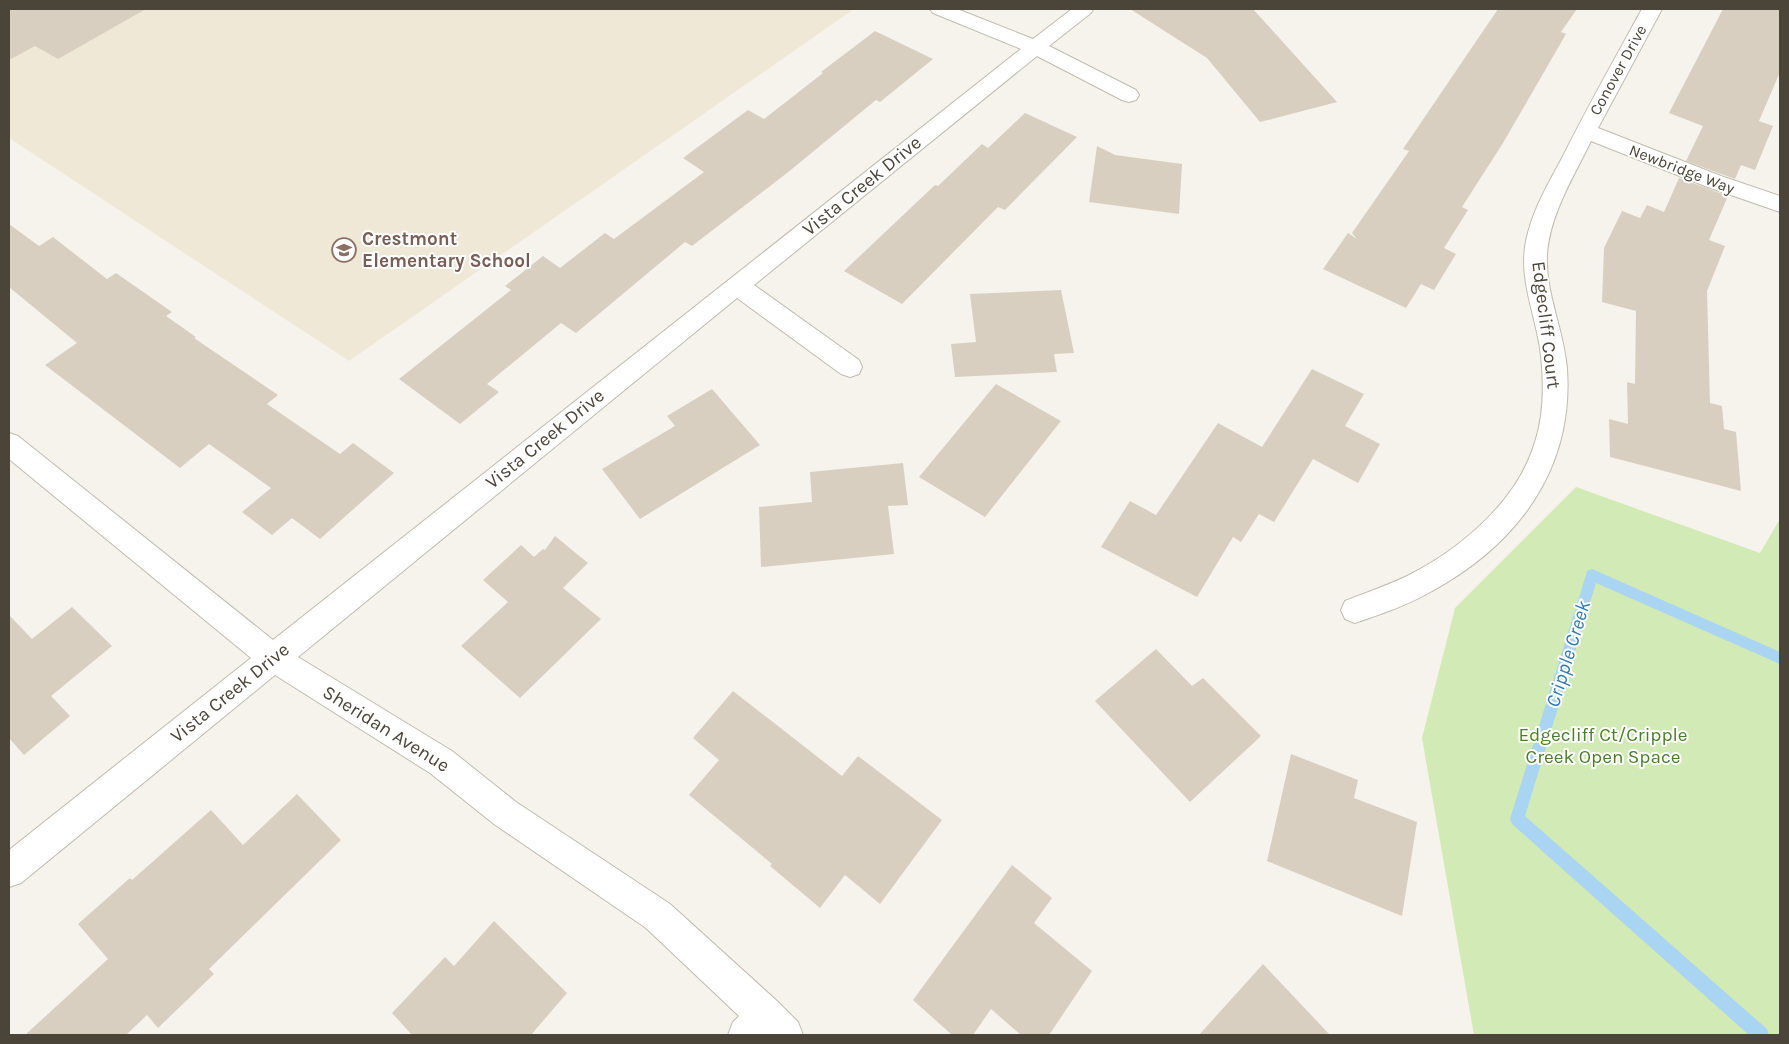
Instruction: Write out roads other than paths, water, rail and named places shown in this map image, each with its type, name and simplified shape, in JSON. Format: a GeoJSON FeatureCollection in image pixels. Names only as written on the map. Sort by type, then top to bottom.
{"type":"FeatureCollection","features":[{"type":"Feature","properties":{"kind":"street"},"geometry":{"type":"LineString","coordinates":[[940,9],[1035,47],[1129,95]]}},
{"type":"Feature","properties":{"kind":"street","name":"Vista Creek Drive"},"geometry":{"type":"LineString","coordinates":[[9,871],[736,285],[1084,9]]}},
{"type":"Feature","properties":{"kind":"street","name":"Conover Drive"},"geometry":{"type":"LineString","coordinates":[[1585,131],[1652,9]]}},
{"type":"Feature","properties":{"kind":"street","name":"Newbridge Way"},"geometry":{"type":"LineString","coordinates":[[1585,131],[1713,181],[1780,204]]}},
{"type":"Feature","properties":{"kind":"street","name":"Edgecliff Court"},"geometry":{"type":"LineString","coordinates":[[1355,610],[1421,582],[1471,551],[1493,532],[1527,490],[1548,443],[1555,394],[1552,346],[1536,280],[1535,259],[1538,239],[1550,203],[1585,131]]}},
{"type":"Feature","properties":{"kind":"street"},"geometry":{"type":"LineString","coordinates":[[736,285],[850,368]]}},
{"type":"Feature","properties":{"kind":"street","name":"Sheridan Avenue"},"geometry":{"type":"LineString","coordinates":[[9,444],[273,658],[441,762],[505,813],[658,916],[765,1028]]}},
{"type":"Feature","properties":{"kind":"waterway","name":"Cripple Creek"},"geometry":{"type":"LineString","coordinates":[[1761,1035],[1517,819],[1592,575],[1780,658]]}},
{"type":"Feature","properties":{"kind":"place","name":"Crestmont Elementary School"},"geometry":{"type":"Point","coordinates":[344,250]}},
{"type":"Feature","properties":{"kind":"park label","name":"Edgecliff Ct/Cripple Creek Open Space"},"geometry":{"type":"Point","coordinates":[1603,746]}}]}
